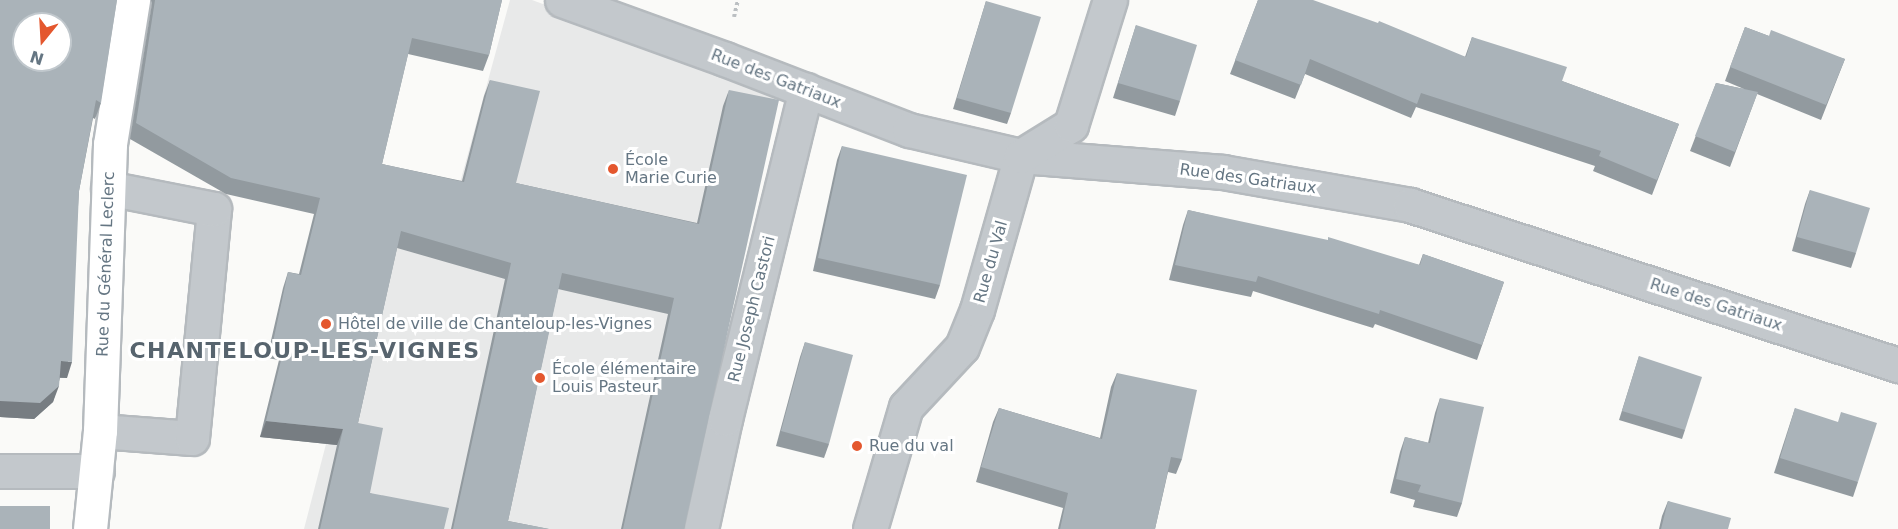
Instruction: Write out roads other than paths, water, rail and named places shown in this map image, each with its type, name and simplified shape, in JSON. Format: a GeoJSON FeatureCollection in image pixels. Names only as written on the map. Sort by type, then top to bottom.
{"type":"FeatureCollection","features":[{"type":"Feature","properties":{"kind":"main road","name":"Rue du Général Leclerc"},"geometry":{"type":"LineString","coordinates":[[90,529],[100,431],[110,144],[133,0]]}},
{"type":"Feature","properties":{"kind":"street","name":"Rue des Gatriaux"},"geometry":{"type":"LineString","coordinates":[[562,0],[725,58],[909,130],[1021,156],[1223,172],[1410,205],[1898,365]]}},
{"type":"Feature","properties":{"kind":"street"},"geometry":{"type":"LineString","coordinates":[[1021,156],[1071,125],[1110,0]]}},
{"type":"Feature","properties":{"kind":"street","name":"Rue Joseph Castori"},"geometry":{"type":"LineString","coordinates":[[701,529],[725,419],[806,90]]}},
{"type":"Feature","properties":{"kind":"street","name":"Rue du Val"},"geometry":{"type":"LineString","coordinates":[[870,529],[906,407],[962,347],[977,310],[1021,156]]}},
{"type":"Feature","properties":{"kind":"street"},"geometry":{"type":"LineString","coordinates":[[100,431],[192,438],[214,209],[108,188]]}},
{"type":"Feature","properties":{"kind":"street"},"geometry":{"type":"LineString","coordinates":[[0,471],[97,471]]}},
{"type":"Feature","properties":{"kind":"place","name":"École Marie Curie"},"geometry":{"type":"Point","coordinates":[613,169]}},
{"type":"Feature","properties":{"kind":"place","name":"Hôtel de ville de Chanteloup-les-Vignes"},"geometry":{"type":"Point","coordinates":[326,324]}},
{"type":"Feature","properties":{"kind":"place","name":"École élémentaire Louis Pasteur"},"geometry":{"type":"Point","coordinates":[540,378]}},
{"type":"Feature","properties":{"kind":"place","name":"Rue du val"},"geometry":{"type":"Point","coordinates":[857,446]}},
{"type":"Feature","properties":{"kind":"district","name":"CHANTELOUP-LES-VIGNES"},"geometry":{"type":"Point","coordinates":[305,351]}}]}
